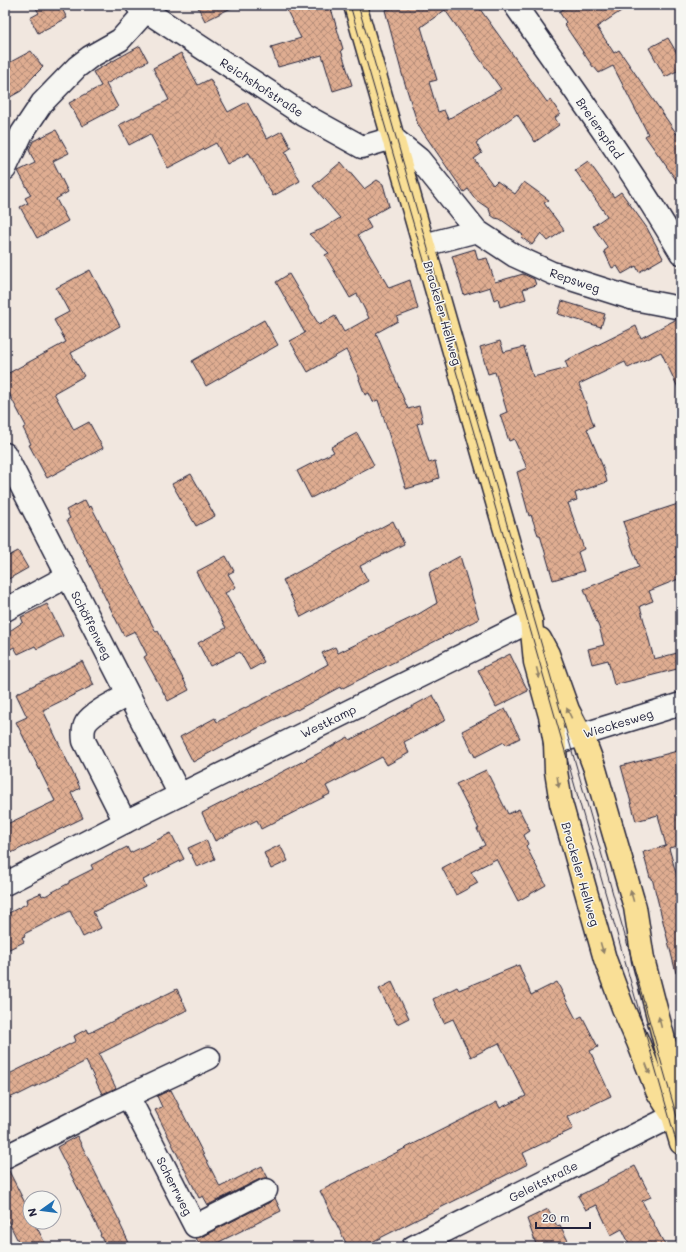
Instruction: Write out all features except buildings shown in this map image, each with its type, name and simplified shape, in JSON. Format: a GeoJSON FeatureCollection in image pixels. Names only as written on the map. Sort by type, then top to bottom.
{"type":"FeatureCollection","features":[{"type":"Feature","properties":{"kind":"main road","name":"Brackeler Hellweg"},"geometry":{"type":"LineString","coordinates":[[355,5],[531,621],[535,662],[550,716],[555,743],[556,771],[561,803],[605,959],[623,1008],[657,1091],[673,1116],[681,1143]]}},
{"type":"Feature","properties":{"kind":"main road","name":"Brackeler Hellweg"},"geometry":{"type":"LineString","coordinates":[[531,621],[548,654],[568,710],[586,745],[595,769],[635,907],[643,959],[670,1063],[674,1086],[673,1116]]}},
{"type":"Feature","properties":{"kind":"street","name":"Breierspfad"},"geometry":{"type":"LineString","coordinates":[[515,5],[619,155],[665,225],[681,253]]}},
{"type":"Feature","properties":{"kind":"street","name":"Reichshofstraße"},"geometry":{"type":"LineString","coordinates":[[142,8],[304,115],[362,147],[393,138]]}},
{"type":"Feature","properties":{"kind":"street"},"geometry":{"type":"LineString","coordinates":[[5,169],[22,133],[42,103],[81,64],[90,57],[120,40],[142,8]]}},
{"type":"Feature","properties":{"kind":"street","name":"Repsweg"},"geometry":{"type":"LineString","coordinates":[[393,138],[419,159],[477,231],[515,256],[552,272],[634,299],[681,308]]}},
{"type":"Feature","properties":{"kind":"street"},"geometry":{"type":"LineString","coordinates":[[424,246],[477,231]]}},
{"type":"Feature","properties":{"kind":"street","name":"Schöffenweg"},"geometry":{"type":"LineString","coordinates":[[5,454],[180,795]]}},
{"type":"Feature","properties":{"kind":"street"},"geometry":{"type":"LineString","coordinates":[[5,610],[68,576]]}},
{"type":"Feature","properties":{"kind":"street","name":"Westkamp"},"geometry":{"type":"LineString","coordinates":[[5,884],[180,795],[531,621]]}},
{"type":"Feature","properties":{"kind":"street"},"geometry":{"type":"LineString","coordinates":[[126,822],[84,741],[83,731],[86,722],[96,713],[128,695]]}},
{"type":"Feature","properties":{"kind":"street","name":"Wieckesweg"},"geometry":{"type":"LineString","coordinates":[[555,743],[681,704]]}},
{"type":"Feature","properties":{"kind":"street"},"geometry":{"type":"LineString","coordinates":[[5,1157],[209,1058]]}},
{"type":"Feature","properties":{"kind":"street","name":"Scherrweg"},"geometry":{"type":"LineString","coordinates":[[128,1096],[195,1226],[266,1190]]}},
{"type":"Feature","properties":{"kind":"street","name":"Geleitstraße"},"geometry":{"type":"LineString","coordinates":[[413,1247],[673,1116]]}},
{"type":"Feature","properties":{"kind":"tram line"},"geometry":{"type":"LineString","coordinates":[[350,5],[681,1158]]}},
{"type":"Feature","properties":{"kind":"tram line"},"geometry":{"type":"LineString","coordinates":[[358,5],[681,1131]]}}]}
